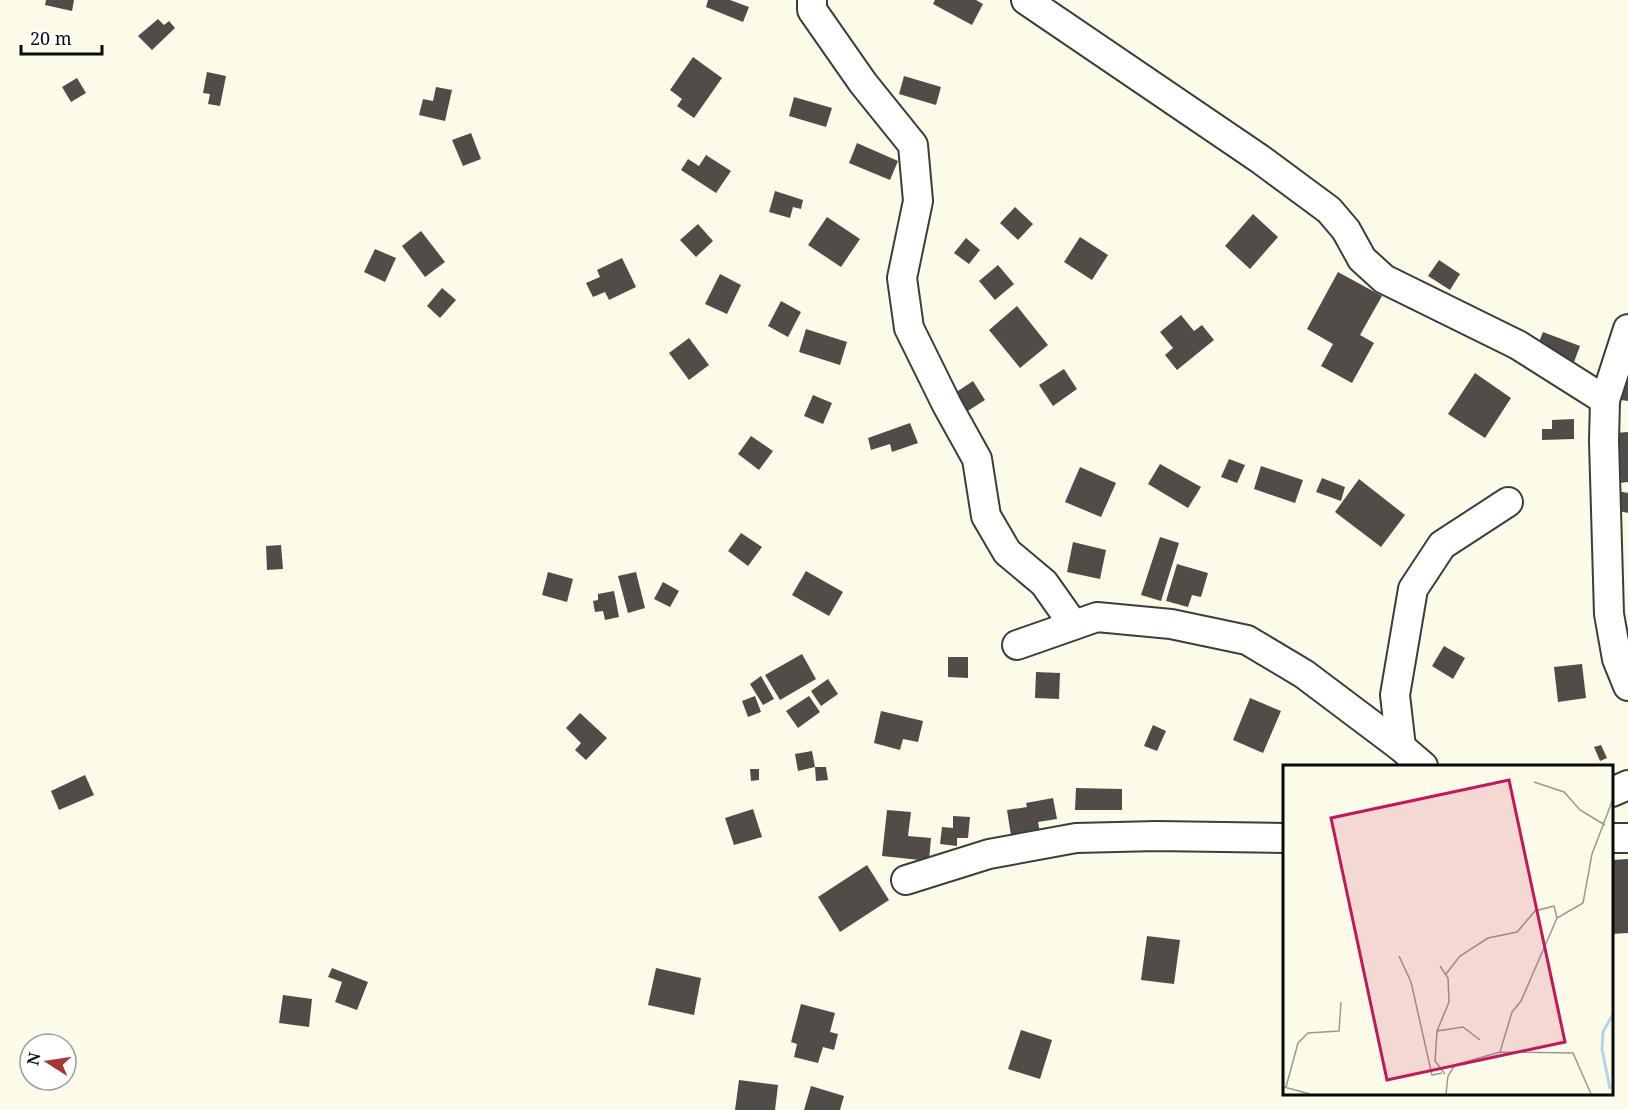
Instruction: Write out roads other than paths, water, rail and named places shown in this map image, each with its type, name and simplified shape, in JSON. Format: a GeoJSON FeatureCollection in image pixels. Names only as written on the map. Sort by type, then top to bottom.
{"type":"FeatureCollection","features":[{"type":"Feature","properties":{"kind":"street"},"geometry":{"type":"LineString","coordinates":[[812,0],[812,10],[862,83],[913,145],[918,201],[902,278],[909,328],[946,405],[977,459],[986,516],[1007,552],[1044,583],[1073,624]]}},
{"type":"Feature","properties":{"kind":"street"},"geometry":{"type":"LineString","coordinates":[[1026,0],[1260,159],[1329,210],[1346,230],[1362,259],[1384,279],[1518,345],[1605,400]]}},
{"type":"Feature","properties":{"kind":"street"},"geometry":{"type":"LineString","coordinates":[[1628,329],[1605,400],[1604,441],[1609,614],[1617,659],[1628,686]]}},
{"type":"Feature","properties":{"kind":"street"},"geometry":{"type":"LineString","coordinates":[[1401,747],[1395,695],[1413,589],[1442,545],[1508,502]]}},
{"type":"Feature","properties":{"kind":"street"},"geometry":{"type":"LineString","coordinates":[[1017,645],[1097,617],[1171,624],[1247,640],[1304,674],[1422,765]]}},
{"type":"Feature","properties":{"kind":"street"},"geometry":{"type":"LineString","coordinates":[[1613,791],[1628,785]]}},
{"type":"Feature","properties":{"kind":"street"},"geometry":{"type":"LineString","coordinates":[[906,880],[988,854],[1076,838],[1157,836],[1283,838]]}}]}
